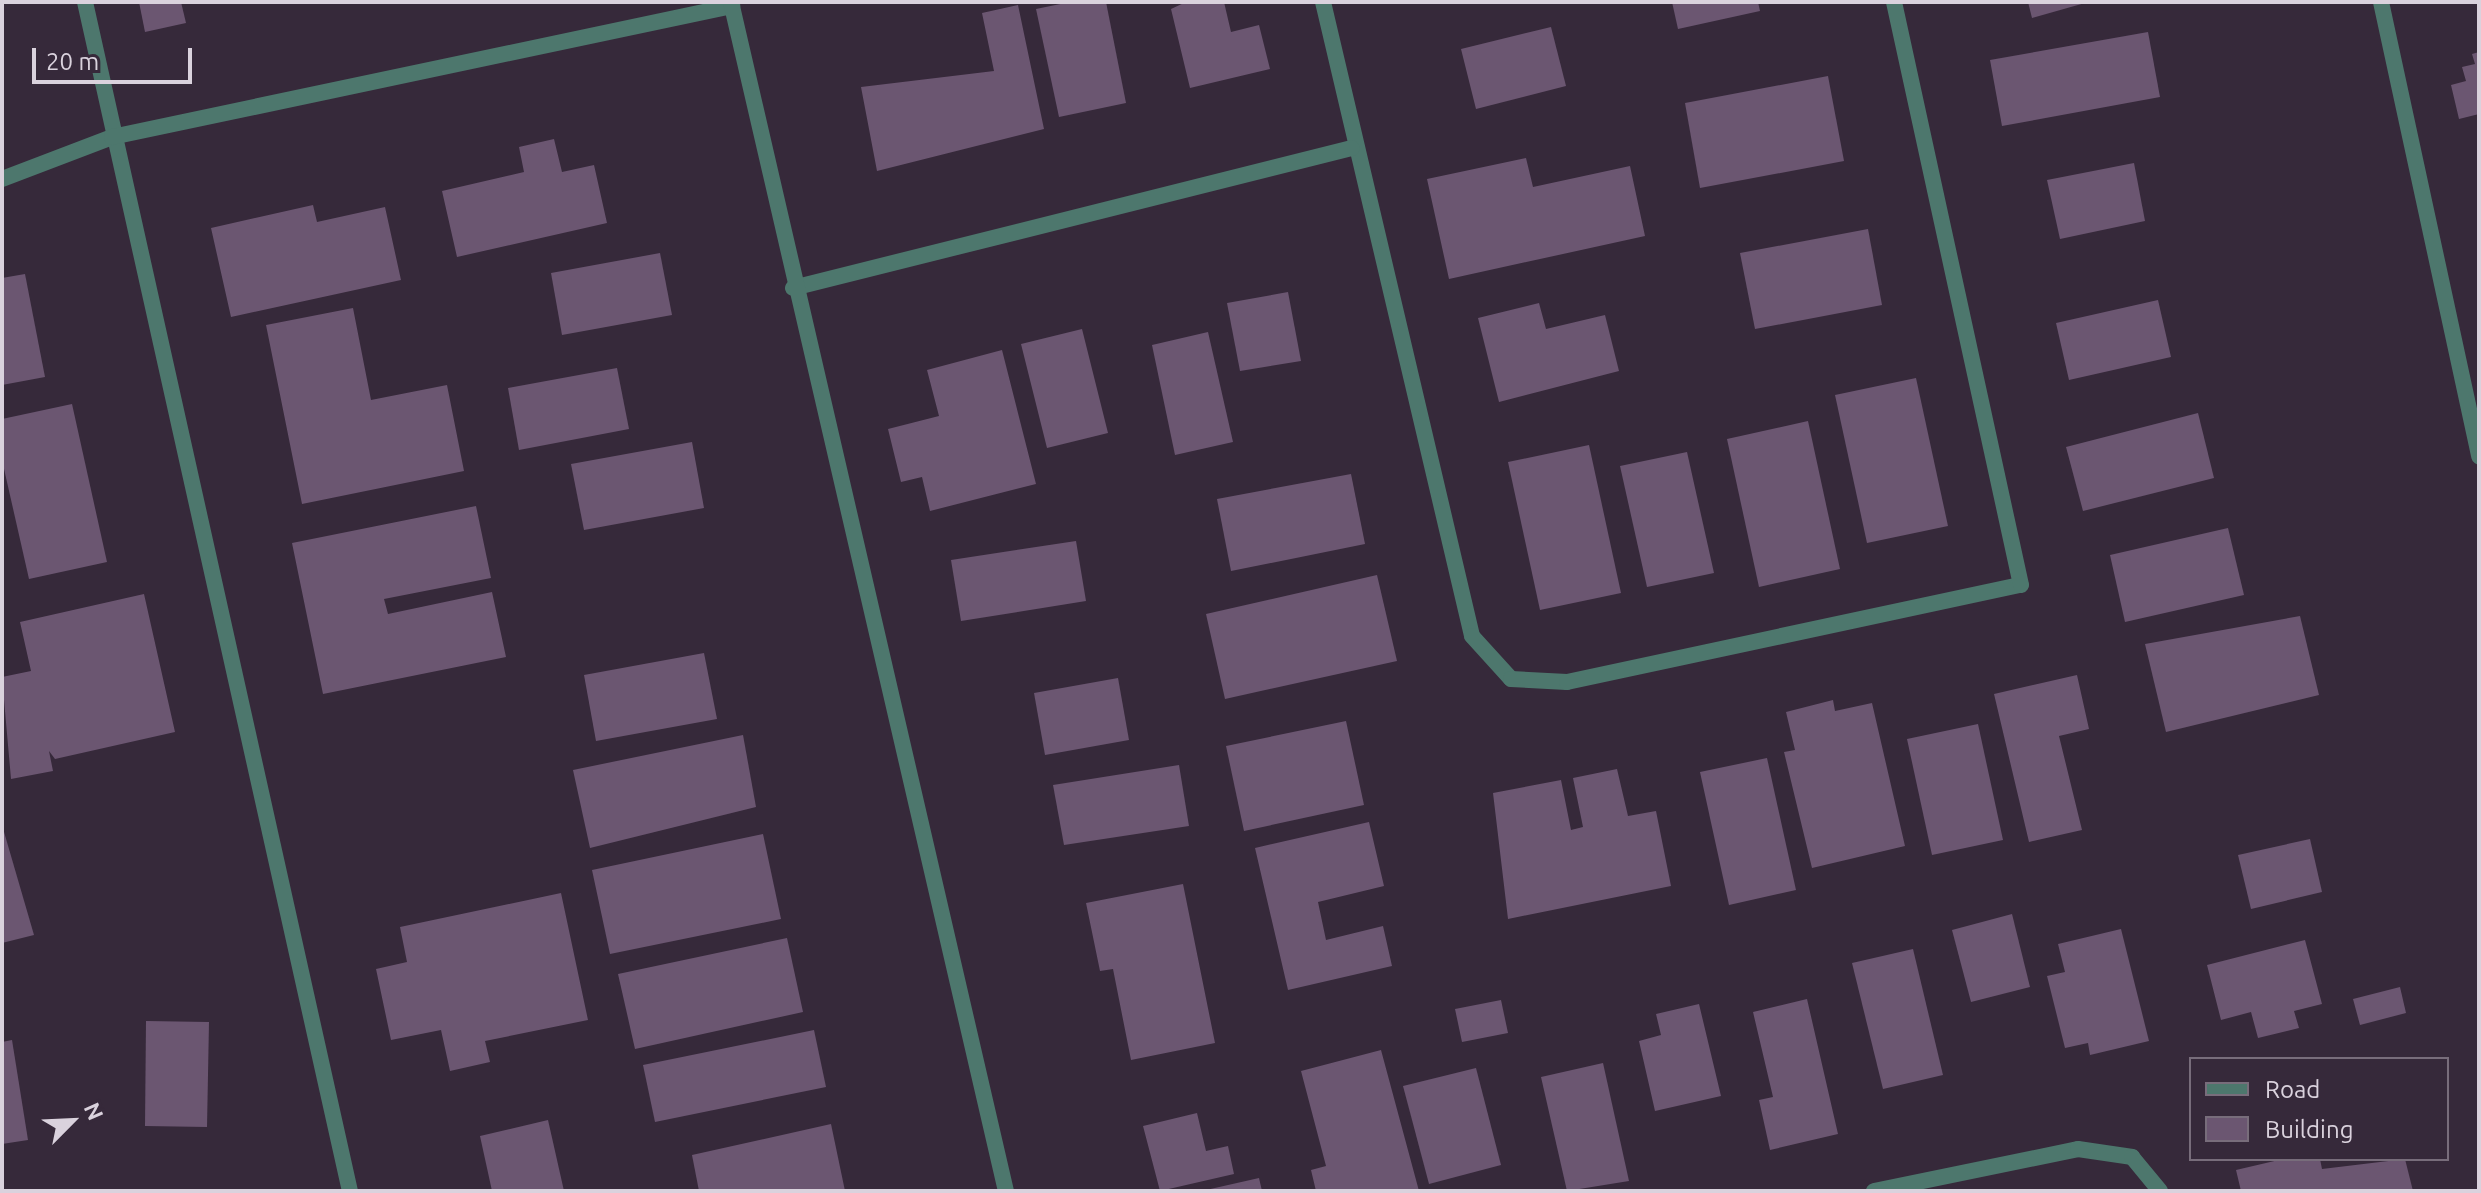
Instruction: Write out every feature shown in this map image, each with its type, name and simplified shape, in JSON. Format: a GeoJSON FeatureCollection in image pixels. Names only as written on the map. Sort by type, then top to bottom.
{"type":"FeatureCollection","features":[{"type":"Feature","properties":{"kind":"street"},"geometry":{"type":"LineString","coordinates":[[85,2],[112,137],[350,1191]]}},
{"type":"Feature","properties":{"kind":"street"},"geometry":{"type":"LineString","coordinates":[[1323,2],[1352,148],[1472,636],[1511,679],[1567,682],[2021,585],[1894,2]]}},
{"type":"Feature","properties":{"kind":"street"},"geometry":{"type":"LineString","coordinates":[[2381,2],[2479,457]]}},
{"type":"Feature","properties":{"kind":"street"},"geometry":{"type":"LineString","coordinates":[[2,179],[112,137],[731,4],[793,288],[1006,1191]]}},
{"type":"Feature","properties":{"kind":"street"},"geometry":{"type":"LineString","coordinates":[[793,288],[1352,148]]}},
{"type":"Feature","properties":{"kind":"street"},"geometry":{"type":"LineString","coordinates":[[1874,1191],[2078,1149],[2132,1157],[2160,1191]]}},
{"type":"Feature","properties":{"kind":"building"},"geometry":{"type":"Polygon","coordinates":[[[139,2],[181,2],[186,23],[145,32],[139,2]]]}},
{"type":"Feature","properties":{"kind":"building"},"geometry":{"type":"Polygon","coordinates":[[[1070,2],[1106,2],[1126,103],[1059,117],[1036,9],[1070,2]]]}},
{"type":"Feature","properties":{"kind":"building"},"geometry":{"type":"Polygon","coordinates":[[[1186,2],[1224,2],[1231,32],[1259,25],[1270,69],[1190,88],[1171,9],[1186,2]]]}},
{"type":"Feature","properties":{"kind":"building"},"geometry":{"type":"Polygon","coordinates":[[[1672,2],[1758,2],[1760,11],[1678,29],[1672,2]]]}},
{"type":"Feature","properties":{"kind":"building"},"geometry":{"type":"Polygon","coordinates":[[[2028,2],[2085,2],[2085,3],[2032,18],[2028,2]]]}},
{"type":"Feature","properties":{"kind":"building"},"geometry":{"type":"Polygon","coordinates":[[[1018,5],[1044,129],[877,171],[861,87],[994,71],[982,13],[1018,5]]]}},
{"type":"Feature","properties":{"kind":"building"},"geometry":{"type":"Polygon","coordinates":[[[1551,27],[1566,86],[1476,109],[1461,49],[1551,27]]]}},
{"type":"Feature","properties":{"kind":"building"},"geometry":{"type":"Polygon","coordinates":[[[2148,32],[2160,97],[2002,126],[1990,60],[2148,32]]]}},
{"type":"Feature","properties":{"kind":"building"},"geometry":{"type":"Polygon","coordinates":[[[2479,52],[2479,114],[2459,119],[2451,85],[2466,81],[2462,67],[2475,64],[2472,54],[2479,52]]]}},
{"type":"Feature","properties":{"kind":"building"},"geometry":{"type":"Polygon","coordinates":[[[1828,76],[1844,161],[1700,188],[1685,103],[1828,76]]]}},
{"type":"Feature","properties":{"kind":"building"},"geometry":{"type":"Polygon","coordinates":[[[554,139],[562,172],[594,165],[607,223],[457,257],[442,191],[524,172],[519,147],[554,139]]]}},
{"type":"Feature","properties":{"kind":"building"},"geometry":{"type":"Polygon","coordinates":[[[1526,158],[1533,187],[1630,166],[1645,236],[1449,279],[1427,179],[1526,158]]]}},
{"type":"Feature","properties":{"kind":"building"},"geometry":{"type":"Polygon","coordinates":[[[2134,163],[2145,221],[2060,239],[2047,180],[2134,163]]]}},
{"type":"Feature","properties":{"kind":"building"},"geometry":{"type":"Polygon","coordinates":[[[313,205],[317,222],[385,207],[401,280],[231,317],[211,228],[313,205]]]}},
{"type":"Feature","properties":{"kind":"building"},"geometry":{"type":"Polygon","coordinates":[[[1868,229],[1882,305],[1755,329],[1740,253],[1868,229]]]}},
{"type":"Feature","properties":{"kind":"building"},"geometry":{"type":"Polygon","coordinates":[[[660,253],[672,315],[562,335],[551,273],[660,253]]]}},
{"type":"Feature","properties":{"kind":"building"},"geometry":{"type":"Polygon","coordinates":[[[25,274],[45,377],[2,385],[2,278],[25,274]]]}},
{"type":"Feature","properties":{"kind":"building"},"geometry":{"type":"Polygon","coordinates":[[[1288,292],[1301,361],[1240,371],[1227,303],[1288,292]]]}},
{"type":"Feature","properties":{"kind":"building"},"geometry":{"type":"Polygon","coordinates":[[[2158,300],[2171,357],[2069,380],[2056,323],[2158,300]]]}},
{"type":"Feature","properties":{"kind":"building"},"geometry":{"type":"Polygon","coordinates":[[[1539,303],[1546,329],[1605,315],[1619,371],[1499,402],[1478,318],[1539,303]]]}},
{"type":"Feature","properties":{"kind":"building"},"geometry":{"type":"Polygon","coordinates":[[[353,308],[371,400],[447,385],[464,471],[302,504],[266,325],[353,308]]]}},
{"type":"Feature","properties":{"kind":"building"},"geometry":{"type":"Polygon","coordinates":[[[1082,329],[1108,433],[1047,448],[1021,344],[1082,329]]]}},
{"type":"Feature","properties":{"kind":"building"},"geometry":{"type":"Polygon","coordinates":[[[1208,332],[1233,442],[1175,455],[1152,345],[1208,332]]]}},
{"type":"Feature","properties":{"kind":"building"},"geometry":{"type":"Polygon","coordinates":[[[1002,350],[1036,484],[930,511],[922,477],[901,482],[888,429],[939,416],[927,370],[1002,350]]]}},
{"type":"Feature","properties":{"kind":"building"},"geometry":{"type":"Polygon","coordinates":[[[617,368],[629,429],[519,450],[508,388],[617,368]]]}},
{"type":"Feature","properties":{"kind":"building"},"geometry":{"type":"Polygon","coordinates":[[[1916,378],[1948,526],[1867,543],[1835,395],[1916,378]]]}},
{"type":"Feature","properties":{"kind":"building"},"geometry":{"type":"Polygon","coordinates":[[[72,404],[107,562],[29,579],[2,460],[2,419],[72,404]]]}},
{"type":"Feature","properties":{"kind":"building"},"geometry":{"type":"Polygon","coordinates":[[[2198,413],[2214,478],[2083,511],[2066,447],[2198,413]]]}},
{"type":"Feature","properties":{"kind":"building"},"geometry":{"type":"Polygon","coordinates":[[[1808,421],[1840,569],[1759,587],[1727,439],[1808,421]]]}},
{"type":"Feature","properties":{"kind":"building"},"geometry":{"type":"Polygon","coordinates":[[[692,442],[704,508],[584,530],[571,464],[692,442]]]}},
{"type":"Feature","properties":{"kind":"building"},"geometry":{"type":"Polygon","coordinates":[[[1589,445],[1621,593],[1540,610],[1508,462],[1589,445]]]}},
{"type":"Feature","properties":{"kind":"building"},"geometry":{"type":"Polygon","coordinates":[[[1687,452],[1714,573],[1647,587],[1620,466],[1687,452]]]}},
{"type":"Feature","properties":{"kind":"building"},"geometry":{"type":"Polygon","coordinates":[[[1351,474],[1365,544],[1231,571],[1217,499],[1351,474]]]}},
{"type":"Feature","properties":{"kind":"building"},"geometry":{"type":"Polygon","coordinates":[[[476,506],[491,578],[384,599],[388,614],[492,592],[506,657],[323,694],[292,543],[476,506]]]}},
{"type":"Feature","properties":{"kind":"building"},"geometry":{"type":"Polygon","coordinates":[[[2228,528],[2244,595],[2125,622],[2110,555],[2228,528]]]}},
{"type":"Feature","properties":{"kind":"building"},"geometry":{"type":"Polygon","coordinates":[[[1076,541],[1086,601],[961,621],[951,560],[1076,541]]]}},
{"type":"Feature","properties":{"kind":"building"},"geometry":{"type":"Polygon","coordinates":[[[1377,575],[1397,661],[1225,699],[1206,614],[1377,575]]]}},
{"type":"Feature","properties":{"kind":"building"},"geometry":{"type":"Polygon","coordinates":[[[144,594],[175,732],[55,759],[49,751],[53,771],[11,779],[2,677],[31,671],[20,622],[144,594]]]}},
{"type":"Feature","properties":{"kind":"building"},"geometry":{"type":"Polygon","coordinates":[[[2300,616],[2319,695],[2166,732],[2145,644],[2300,616]]]}},
{"type":"Feature","properties":{"kind":"building"},"geometry":{"type":"Polygon","coordinates":[[[704,653],[717,719],[596,741],[584,675],[704,653]]]}},
{"type":"Feature","properties":{"kind":"building"},"geometry":{"type":"Polygon","coordinates":[[[2077,675],[2089,729],[2059,736],[2082,830],[2029,842],[1994,694],[2077,675]]]}},
{"type":"Feature","properties":{"kind":"building"},"geometry":{"type":"Polygon","coordinates":[[[1118,678],[1129,740],[1045,755],[1034,693],[1118,678]]]}},
{"type":"Feature","properties":{"kind":"building"},"geometry":{"type":"Polygon","coordinates":[[[1833,700],[1835,711],[1872,703],[1905,846],[1812,868],[1784,752],[1795,750],[1786,712],[1833,700]]]}},
{"type":"Feature","properties":{"kind":"building"},"geometry":{"type":"Polygon","coordinates":[[[1346,721],[1364,805],[1244,831],[1226,746],[1346,721]]]}},
{"type":"Feature","properties":{"kind":"building"},"geometry":{"type":"Polygon","coordinates":[[[1978,724],[2003,840],[1932,855],[1907,739],[1978,724]]]}},
{"type":"Feature","properties":{"kind":"building"},"geometry":{"type":"Polygon","coordinates":[[[743,735],[756,807],[590,848],[573,770],[743,735]]]}},
{"type":"Feature","properties":{"kind":"building"},"geometry":{"type":"Polygon","coordinates":[[[1767,758],[1796,890],[1729,905],[1700,772],[1767,758]]]}},
{"type":"Feature","properties":{"kind":"building"},"geometry":{"type":"Polygon","coordinates":[[[1179,765],[1189,826],[1064,845],[1053,785],[1179,765]]]}},
{"type":"Feature","properties":{"kind":"building"},"geometry":{"type":"Polygon","coordinates":[[[1617,769],[1628,816],[1656,811],[1671,886],[1508,919],[1493,793],[1561,780],[1571,830],[1583,827],[1573,778],[1617,769]]]}},
{"type":"Feature","properties":{"kind":"building"},"geometry":{"type":"Polygon","coordinates":[[[1369,822],[1384,886],[1318,902],[1326,940],[1383,926],[1392,966],[1288,990],[1255,848],[1369,822]]]}},
{"type":"Feature","properties":{"kind":"building"},"geometry":{"type":"Polygon","coordinates":[[[2,825],[34,935],[2,943],[2,825]]]}},
{"type":"Feature","properties":{"kind":"building"},"geometry":{"type":"Polygon","coordinates":[[[763,834],[781,919],[610,954],[592,870],[763,834]]]}},
{"type":"Feature","properties":{"kind":"building"},"geometry":{"type":"Polygon","coordinates":[[[2310,839],[2322,892],[2251,909],[2238,855],[2310,839]]]}},
{"type":"Feature","properties":{"kind":"building"},"geometry":{"type":"Polygon","coordinates":[[[1183,884],[1215,1043],[1131,1060],[1113,969],[1100,971],[1086,903],[1183,884]]]}},
{"type":"Feature","properties":{"kind":"building"},"geometry":{"type":"Polygon","coordinates":[[[561,893],[588,1020],[485,1041],[490,1062],[450,1071],[441,1030],[391,1040],[376,969],[407,962],[400,927],[561,893]]]}},
{"type":"Feature","properties":{"kind":"building"},"geometry":{"type":"Polygon","coordinates":[[[2012,914],[2030,987],[1971,1002],[1952,930],[2012,914]]]}},
{"type":"Feature","properties":{"kind":"building"},"geometry":{"type":"Polygon","coordinates":[[[2121,929],[2149,1041],[2090,1055],[2088,1043],[2065,1048],[2047,976],[2065,972],[2058,944],[2121,929]]]}},
{"type":"Feature","properties":{"kind":"building"},"geometry":{"type":"Polygon","coordinates":[[[787,938],[803,1012],[635,1049],[618,974],[787,938]]]}},
{"type":"Feature","properties":{"kind":"building"},"geometry":{"type":"Polygon","coordinates":[[[2305,940],[2322,1004],[2294,1011],[2299,1028],[2258,1038],[2251,1012],[2221,1020],[2207,965],[2305,940]]]}},
{"type":"Feature","properties":{"kind":"building"},"geometry":{"type":"Polygon","coordinates":[[[1913,949],[1943,1075],[1883,1089],[1852,963],[1913,949]]]}},
{"type":"Feature","properties":{"kind":"building"},"geometry":{"type":"Polygon","coordinates":[[[2400,987],[2406,1013],[2360,1025],[2353,999],[2400,987]]]}},
{"type":"Feature","properties":{"kind":"building"},"geometry":{"type":"Polygon","coordinates":[[[1807,999],[1838,1134],[1770,1150],[1759,1100],[1773,1097],[1753,1012],[1807,999]]]}},
{"type":"Feature","properties":{"kind":"building"},"geometry":{"type":"Polygon","coordinates":[[[1501,1000],[1508,1033],[1462,1042],[1455,1009],[1501,1000]]]}},
{"type":"Feature","properties":{"kind":"building"},"geometry":{"type":"Polygon","coordinates":[[[1699,1004],[1721,1096],[1655,1111],[1639,1041],[1661,1035],[1656,1014],[1699,1004]]]}},
{"type":"Feature","properties":{"kind":"building"},"geometry":{"type":"Polygon","coordinates":[[[146,1021],[209,1022],[207,1127],[145,1126],[146,1021]]]}},
{"type":"Feature","properties":{"kind":"building"},"geometry":{"type":"Polygon","coordinates":[[[814,1030],[826,1087],[655,1122],[643,1065],[814,1030]]]}},
{"type":"Feature","properties":{"kind":"building"},"geometry":{"type":"Polygon","coordinates":[[[12,1040],[28,1140],[2,1144],[2,1042],[12,1040]]]}},
{"type":"Feature","properties":{"kind":"building"},"geometry":{"type":"Polygon","coordinates":[[[1381,1050],[1419,1191],[1316,1191],[1311,1170],[1326,1166],[1301,1071],[1381,1050]]]}},
{"type":"Feature","properties":{"kind":"building"},"geometry":{"type":"Polygon","coordinates":[[[1603,1063],[1629,1181],[1567,1191],[1541,1077],[1603,1063]]]}},
{"type":"Feature","properties":{"kind":"building"},"geometry":{"type":"Polygon","coordinates":[[[1476,1068],[1501,1165],[1429,1184],[1403,1086],[1476,1068]]]}},
{"type":"Feature","properties":{"kind":"building"},"geometry":{"type":"Polygon","coordinates":[[[1197,1113],[1206,1151],[1228,1146],[1234,1174],[1160,1191],[1143,1126],[1197,1113]]]}},
{"type":"Feature","properties":{"kind":"building"},"geometry":{"type":"Polygon","coordinates":[[[548,1120],[564,1191],[492,1191],[480,1136],[548,1120]]]}},
{"type":"Feature","properties":{"kind":"building"},"geometry":{"type":"Polygon","coordinates":[[[831,1124],[845,1191],[699,1191],[692,1155],[831,1124]]]}},
{"type":"Feature","properties":{"kind":"building"},"geometry":{"type":"Polygon","coordinates":[[[2274,1161],[2320,1161],[2322,1169],[2406,1161],[2413,1191],[2241,1191],[2236,1170],[2274,1161]]]}},
{"type":"Feature","properties":{"kind":"building"},"geometry":{"type":"Polygon","coordinates":[[[1259,1178],[1262,1191],[1206,1190],[1259,1178]]]}}]}
